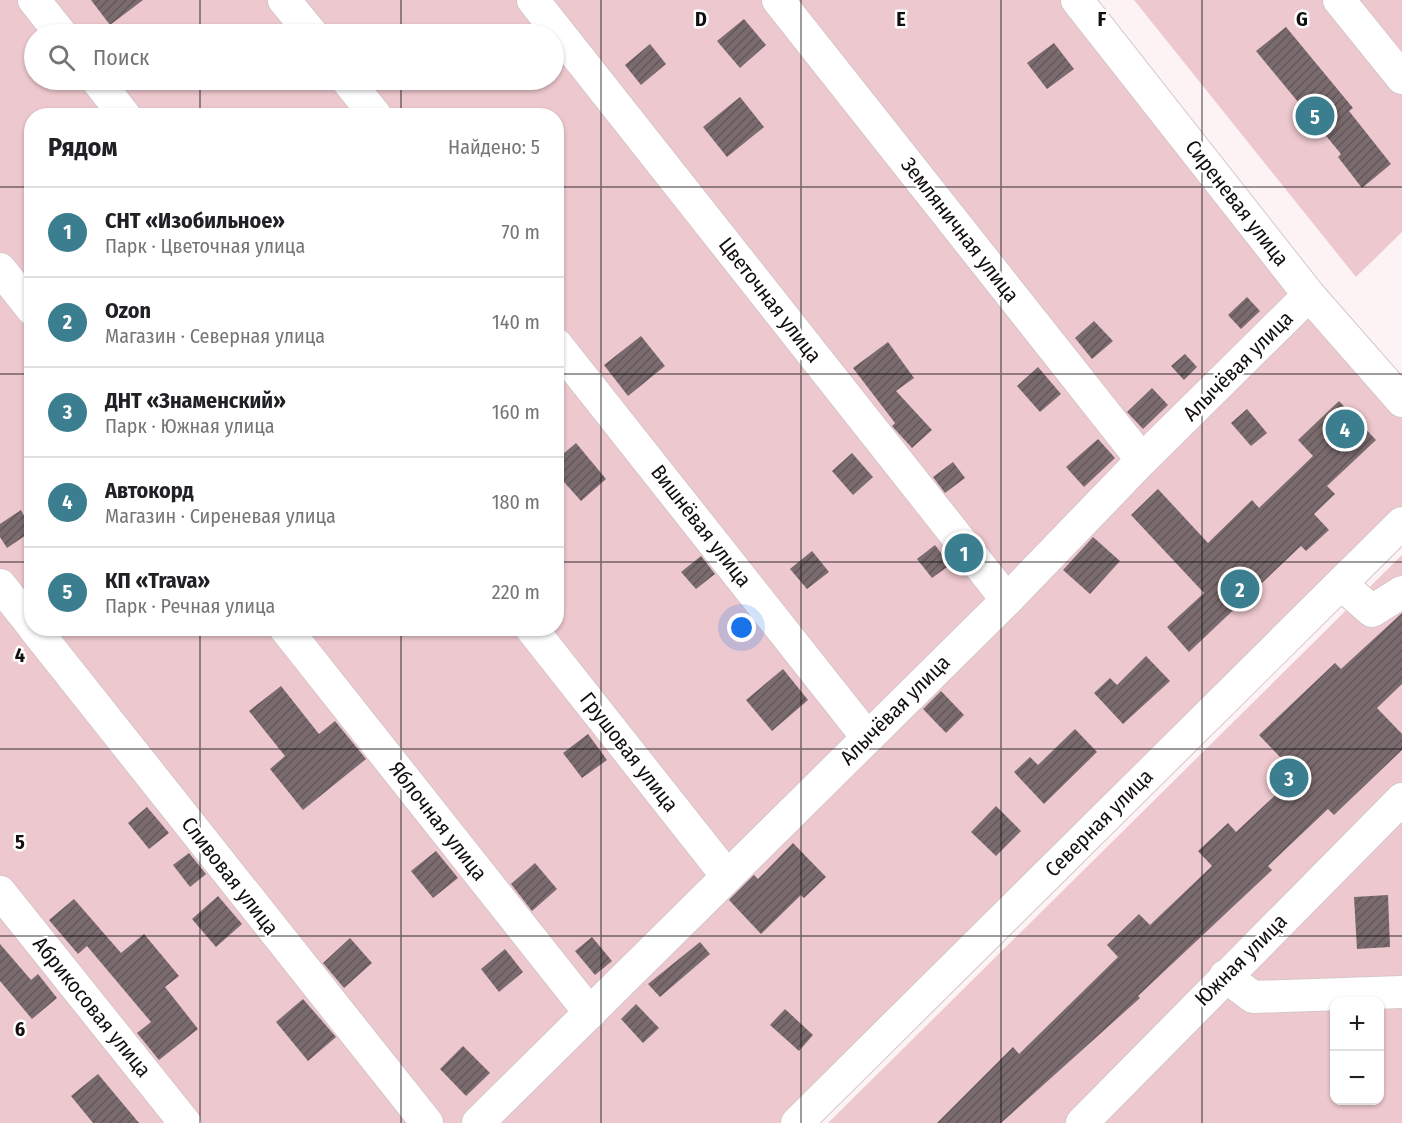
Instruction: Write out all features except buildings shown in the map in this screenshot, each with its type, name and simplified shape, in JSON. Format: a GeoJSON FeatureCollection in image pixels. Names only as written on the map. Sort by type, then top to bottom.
{"type":"FeatureCollection","features":[{"type":"Feature","properties":{"kind":"street"},"geometry":{"type":"LineString","coordinates":[[34,0],[53,24]]}},
{"type":"Feature","properties":{"kind":"street"},"geometry":{"type":"LineString","coordinates":[[284,0],[304,24]]}},
{"type":"Feature","properties":{"kind":"street","name":"Цветочная улица"},"geometry":{"type":"LineString","coordinates":[[533,0],[552,24]]}},
{"type":"Feature","properties":{"kind":"street","name":"Земляничная улица"},"geometry":{"type":"LineString","coordinates":[[778,0],[1142,460]]}},
{"type":"Feature","properties":{"kind":"street","name":"Сиреневая улица"},"geometry":{"type":"LineString","coordinates":[[1077,0],[1309,295],[1402,401]]}},
{"type":"Feature","properties":{"kind":"street"},"geometry":{"type":"LineString","coordinates":[[1339,0],[1402,78]]}},
{"type":"Feature","properties":{"kind":"street","name":"Цветочная улица"},"geometry":{"type":"LineString","coordinates":[[564,39],[1007,600]]}},
{"type":"Feature","properties":{"kind":"street"},"geometry":{"type":"LineString","coordinates":[[105,90],[119,108]]}},
{"type":"Feature","properties":{"kind":"street"},"geometry":{"type":"LineString","coordinates":[[355,90],[370,108]]}},
{"type":"Feature","properties":{"kind":"street"},"geometry":{"type":"LineString","coordinates":[[0,269],[24,299]]}},
{"type":"Feature","properties":{"kind":"street","name":"Алычёвая улица"},"geometry":{"type":"LineString","coordinates":[[478,1123],[1007,600],[1142,460],[1309,295]]}},
{"type":"Feature","properties":{"kind":"street","name":"Вишнёвая улица"},"geometry":{"type":"LineString","coordinates":[[564,354],[867,737]]}},
{"type":"Feature","properties":{"kind":"street","name":"Северная улица"},"geometry":{"type":"LineString","coordinates":[[797,1123],[1402,523]]}},
{"type":"Feature","properties":{"kind":"street"},"geometry":{"type":"LineString","coordinates":[[1341,584],[1372,611],[1402,592]]}},
{"type":"Feature","properties":{"kind":"street"},"geometry":{"type":"LineString","coordinates":[[0,585],[24,615]]}},
{"type":"Feature","properties":{"kind":"street","name":"Сливовая улица"},"geometry":{"type":"LineString","coordinates":[[40,636],[426,1123]]}},
{"type":"Feature","properties":{"kind":"street","name":"Яблочная улица"},"geometry":{"type":"LineString","coordinates":[[291,636],[590,1013]]}},
{"type":"Feature","properties":{"kind":"street","name":"Грушовая улица"},"geometry":{"type":"LineString","coordinates":[[537,636],[727,876]]}},
{"type":"Feature","properties":{"kind":"street","name":"Южная улица"},"geometry":{"type":"LineString","coordinates":[[1082,1123],[1402,799]]}},
{"type":"Feature","properties":{"kind":"street","name":"Абрикосовая улица"},"geometry":{"type":"LineString","coordinates":[[0,892],[185,1123]]}},
{"type":"Feature","properties":{"kind":"street"},"geometry":{"type":"LineString","coordinates":[[1225,976],[1253,997],[1402,992]]}},
{"type":"Feature","properties":{"kind":"shaded area"},"geometry":{"type":"Polygon","coordinates":[[[0,0],[1077,0],[1402,401],[1402,523],[797,1123],[0,1123],[0,0]]]}},
{"type":"Feature","properties":{"kind":"shaded area"},"geometry":{"type":"Polygon","coordinates":[[[1134,0],[1402,0],[1402,232],[1356,277],[1134,0]]]}},
{"type":"Feature","properties":{"kind":"shaded area"},"geometry":{"type":"Polygon","coordinates":[[[1402,555],[1402,1123],[828,1123],[1402,555]]]}},
{"type":"Feature","properties":{"kind":"place","name":"КП «Trava»"},"geometry":{"type":"Point","coordinates":[1315,116]}},
{"type":"Feature","properties":{"kind":"place","name":"Автокорд"},"geometry":{"type":"Point","coordinates":[1345,429]}},
{"type":"Feature","properties":{"kind":"place","name":"СНТ «Изобильное»"},"geometry":{"type":"Point","coordinates":[964,553]}},
{"type":"Feature","properties":{"kind":"place","name":"Ozon"},"geometry":{"type":"Point","coordinates":[1240,589]}},
{"type":"Feature","properties":{"kind":"place","name":"ДНТ «Знаменский»"},"geometry":{"type":"Point","coordinates":[1289,778]}}]}
